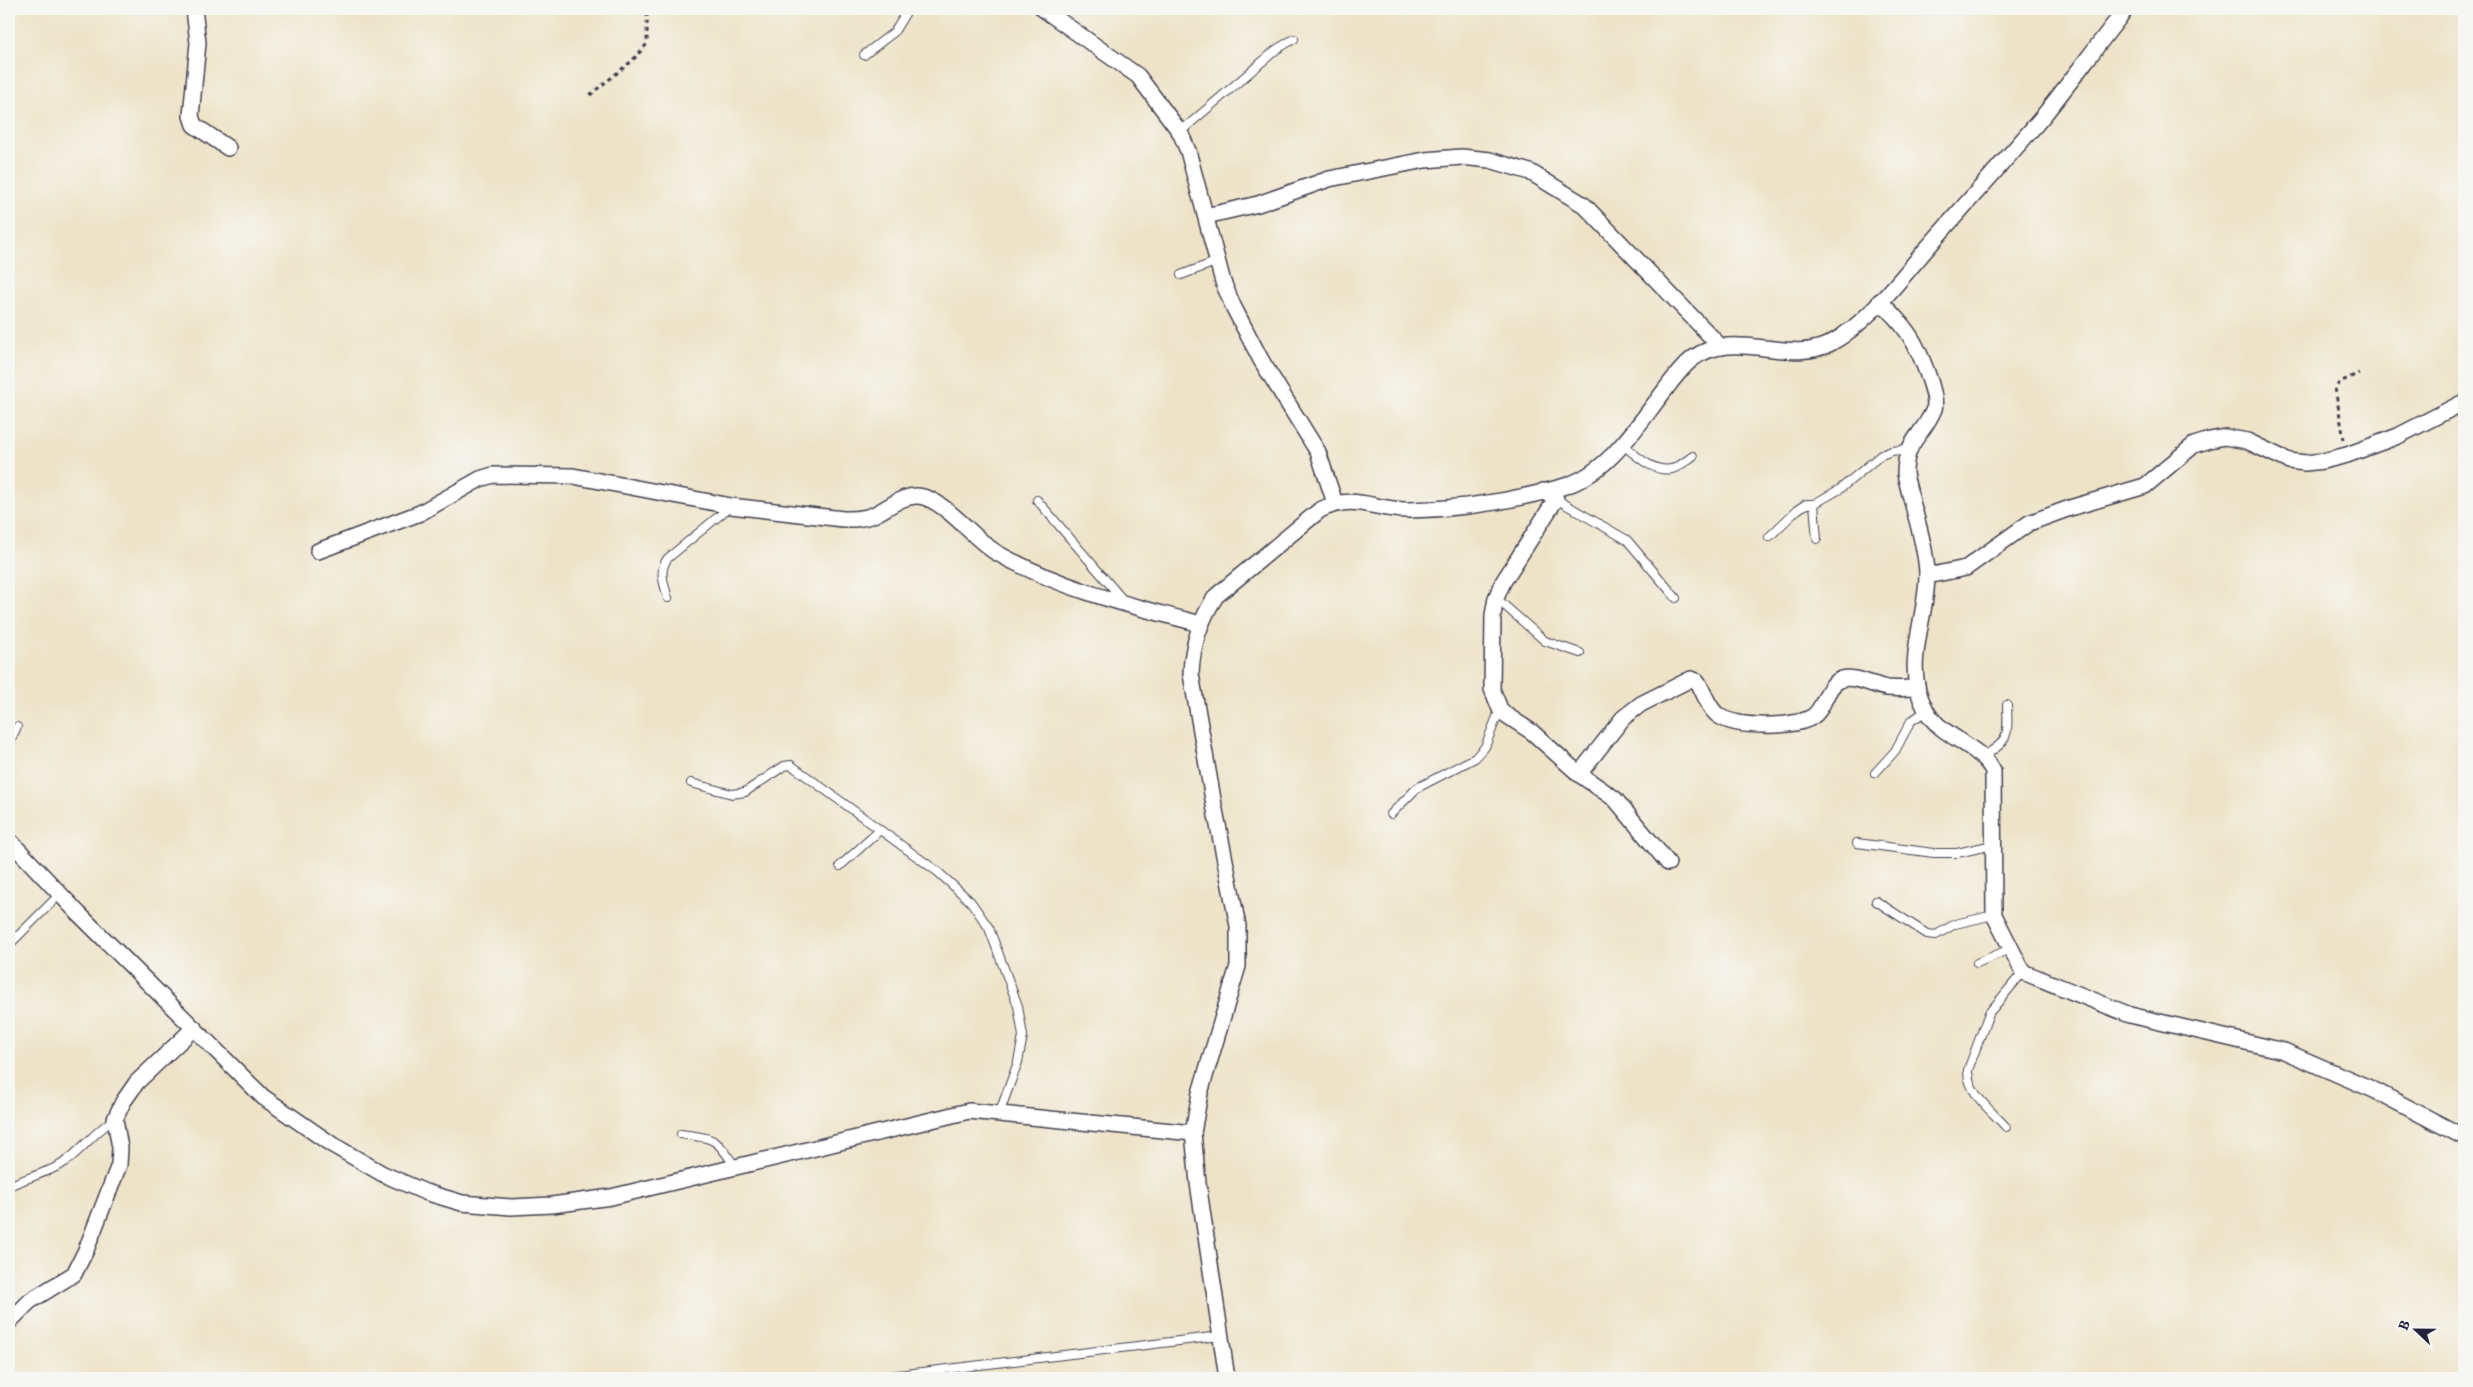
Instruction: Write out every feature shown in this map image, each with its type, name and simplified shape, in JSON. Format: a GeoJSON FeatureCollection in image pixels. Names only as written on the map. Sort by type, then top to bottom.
{"type":"FeatureCollection","features":[{"type":"Feature","properties":{"kind":"street"},"geometry":{"type":"LineString","coordinates":[[194,9],[198,43],[191,116],[194,125],[228,148]]}},
{"type":"Feature","properties":{"kind":"street"},"geometry":{"type":"LineString","coordinates":[[1043,9],[1138,76],[1180,132],[1188,151],[1218,261],[1233,306],[1261,360],[1318,452],[1335,503]]}},
{"type":"Feature","properties":{"kind":"street"},"geometry":{"type":"LineString","coordinates":[[1227,1378],[1198,1184],[1193,1133],[1200,1093],[1238,966],[1238,926],[1191,674],[1192,655],[1201,624],[1205,613],[1216,596],[1320,510],[1335,503],[1352,500],[1405,510],[1434,509],[1483,504],[1563,487],[1579,479],[1599,466],[1623,444],[1682,368],[1706,350],[1738,345],[1812,351],[1831,343],[1855,326],[1880,300],[2044,114],[2126,9]]}},
{"type":"Feature","properties":{"kind":"street"},"geometry":{"type":"LineString","coordinates":[[1206,216],[1258,204],[1329,179],[1409,163],[1461,157],[1490,160],[1530,172],[1584,204],[1721,347]]}},
{"type":"Feature","properties":{"kind":"street"},"geometry":{"type":"LineString","coordinates":[[1880,300],[1911,337],[1935,396],[1934,410],[1908,449],[1905,474],[1927,576],[1914,660],[1917,688],[1926,711],[1948,733],[1983,756],[1993,770],[1994,915],[2023,972],[2130,1015],[2284,1051],[2374,1090],[2464,1137]]}},
{"type":"Feature","properties":{"kind":"street"},"geometry":{"type":"LineString","coordinates":[[1927,576],[1966,568],[2029,523],[2145,486],[2194,446],[2210,440],[2225,437],[2247,441],[2289,461],[2305,463],[2346,456],[2398,436],[2463,405]]}},
{"type":"Feature","properties":{"kind":"street"},"geometry":{"type":"LineString","coordinates":[[318,551],[420,513],[480,479],[494,475],[573,476],[731,506],[857,519],[872,515],[909,497],[919,496],[942,507],[997,553],[1079,591],[1201,624]]}},
{"type":"Feature","properties":{"kind":"street"},"geometry":{"type":"LineString","coordinates":[[1543,491],[1556,499],[1503,582],[1496,598],[1493,615],[1492,690],[1500,709],[1512,721],[1532,732],[1579,774],[1615,799],[1668,863]]}},
{"type":"Feature","properties":{"kind":"street"},"geometry":{"type":"LineString","coordinates":[[1579,774],[1623,718],[1642,704],[1691,679],[1696,681],[1712,710],[1719,716],[1736,722],[1759,724],[1794,724],[1812,717],[1820,709],[1835,683],[1844,678],[1889,688],[1917,688]]}},
{"type":"Feature","properties":{"kind":"street"},"geometry":{"type":"LineString","coordinates":[[9,840],[60,894],[263,1097],[331,1144],[383,1174],[425,1192],[462,1203],[511,1207],[552,1205],[611,1197],[969,1111],[1193,1133]]}},
{"type":"Feature","properties":{"kind":"street"},"geometry":{"type":"LineString","coordinates":[[9,1322],[30,1301],[74,1274],[86,1250],[119,1165],[120,1148],[115,1119],[123,1102],[137,1082],[194,1028]]}},
{"type":"Feature","properties":{"kind":"lane"},"geometry":{"type":"LineString","coordinates":[[864,55],[894,32],[908,9]]}},
{"type":"Feature","properties":{"kind":"lane"},"geometry":{"type":"LineString","coordinates":[[1180,132],[1277,49],[1294,39]]}},
{"type":"Feature","properties":{"kind":"lane"},"geometry":{"type":"LineString","coordinates":[[1181,275],[1218,261]]}},
{"type":"Feature","properties":{"kind":"lane"},"geometry":{"type":"LineString","coordinates":[[1623,444],[1646,463],[1660,468],[1673,469],[1693,456]]}},
{"type":"Feature","properties":{"kind":"lane"},"geometry":{"type":"LineString","coordinates":[[1769,537],[1797,510],[1806,504],[1814,504],[1840,489],[1881,455],[1892,450],[1908,449]]}},
{"type":"Feature","properties":{"kind":"lane"},"geometry":{"type":"LineString","coordinates":[[1556,499],[1627,540],[1676,598]]}},
{"type":"Feature","properties":{"kind":"lane"},"geometry":{"type":"LineString","coordinates":[[1037,500],[1127,605]]}},
{"type":"Feature","properties":{"kind":"lane"},"geometry":{"type":"LineString","coordinates":[[1814,504],[1817,539]]}},
{"type":"Feature","properties":{"kind":"lane"},"geometry":{"type":"LineString","coordinates":[[668,598],[663,578],[663,564],[731,506]]}},
{"type":"Feature","properties":{"kind":"lane"},"geometry":{"type":"LineString","coordinates":[[1496,598],[1545,641],[1580,653]]}},
{"type":"Feature","properties":{"kind":"lane"},"geometry":{"type":"LineString","coordinates":[[1983,756],[2004,742],[2008,732],[2007,705]]}},
{"type":"Feature","properties":{"kind":"lane"},"geometry":{"type":"LineString","coordinates":[[1391,814],[1417,788],[1475,758],[1485,747],[1500,709]]}},
{"type":"Feature","properties":{"kind":"lane"},"geometry":{"type":"LineString","coordinates":[[1875,773],[1895,750],[1911,721],[1926,711]]}},
{"type":"Feature","properties":{"kind":"lane"},"geometry":{"type":"LineString","coordinates":[[9,743],[17,727]]}},
{"type":"Feature","properties":{"kind":"lane"},"geometry":{"type":"LineString","coordinates":[[691,783],[732,794],[745,792],[784,766],[791,765],[938,872],[971,902],[989,928],[1018,1006],[1023,1036],[1018,1062],[999,1114]]}},
{"type":"Feature","properties":{"kind":"lane"},"geometry":{"type":"LineString","coordinates":[[840,866],[880,831]]}},
{"type":"Feature","properties":{"kind":"lane"},"geometry":{"type":"LineString","coordinates":[[1857,843],[1949,853],[1993,844]]}},
{"type":"Feature","properties":{"kind":"lane"},"geometry":{"type":"LineString","coordinates":[[9,946],[60,894]]}},
{"type":"Feature","properties":{"kind":"lane"},"geometry":{"type":"LineString","coordinates":[[1876,901],[1927,934],[1936,935],[1956,924],[1994,915]]}},
{"type":"Feature","properties":{"kind":"lane"},"geometry":{"type":"LineString","coordinates":[[1977,963],[2010,948]]}},
{"type":"Feature","properties":{"kind":"lane"},"geometry":{"type":"LineString","coordinates":[[2006,1127],[1972,1089],[1968,1079],[1968,1070],[1989,1012],[2023,972]]}},
{"type":"Feature","properties":{"kind":"lane"},"geometry":{"type":"LineString","coordinates":[[11,1185],[60,1166],[84,1148],[99,1128],[115,1119]]}},
{"type":"Feature","properties":{"kind":"lane"},"geometry":{"type":"LineString","coordinates":[[681,1134],[712,1138],[723,1148],[735,1167]]}},
{"type":"Feature","properties":{"kind":"lane"},"geometry":{"type":"LineString","coordinates":[[873,1378],[1220,1336]]}},
{"type":"Feature","properties":{"kind":"path"},"geometry":{"type":"LineString","coordinates":[[590,95],[633,60],[647,44],[647,9]]}},
{"type":"Feature","properties":{"kind":"path"},"geometry":{"type":"LineString","coordinates":[[2346,456],[2335,388],[2340,382],[2359,373]]}}]}
